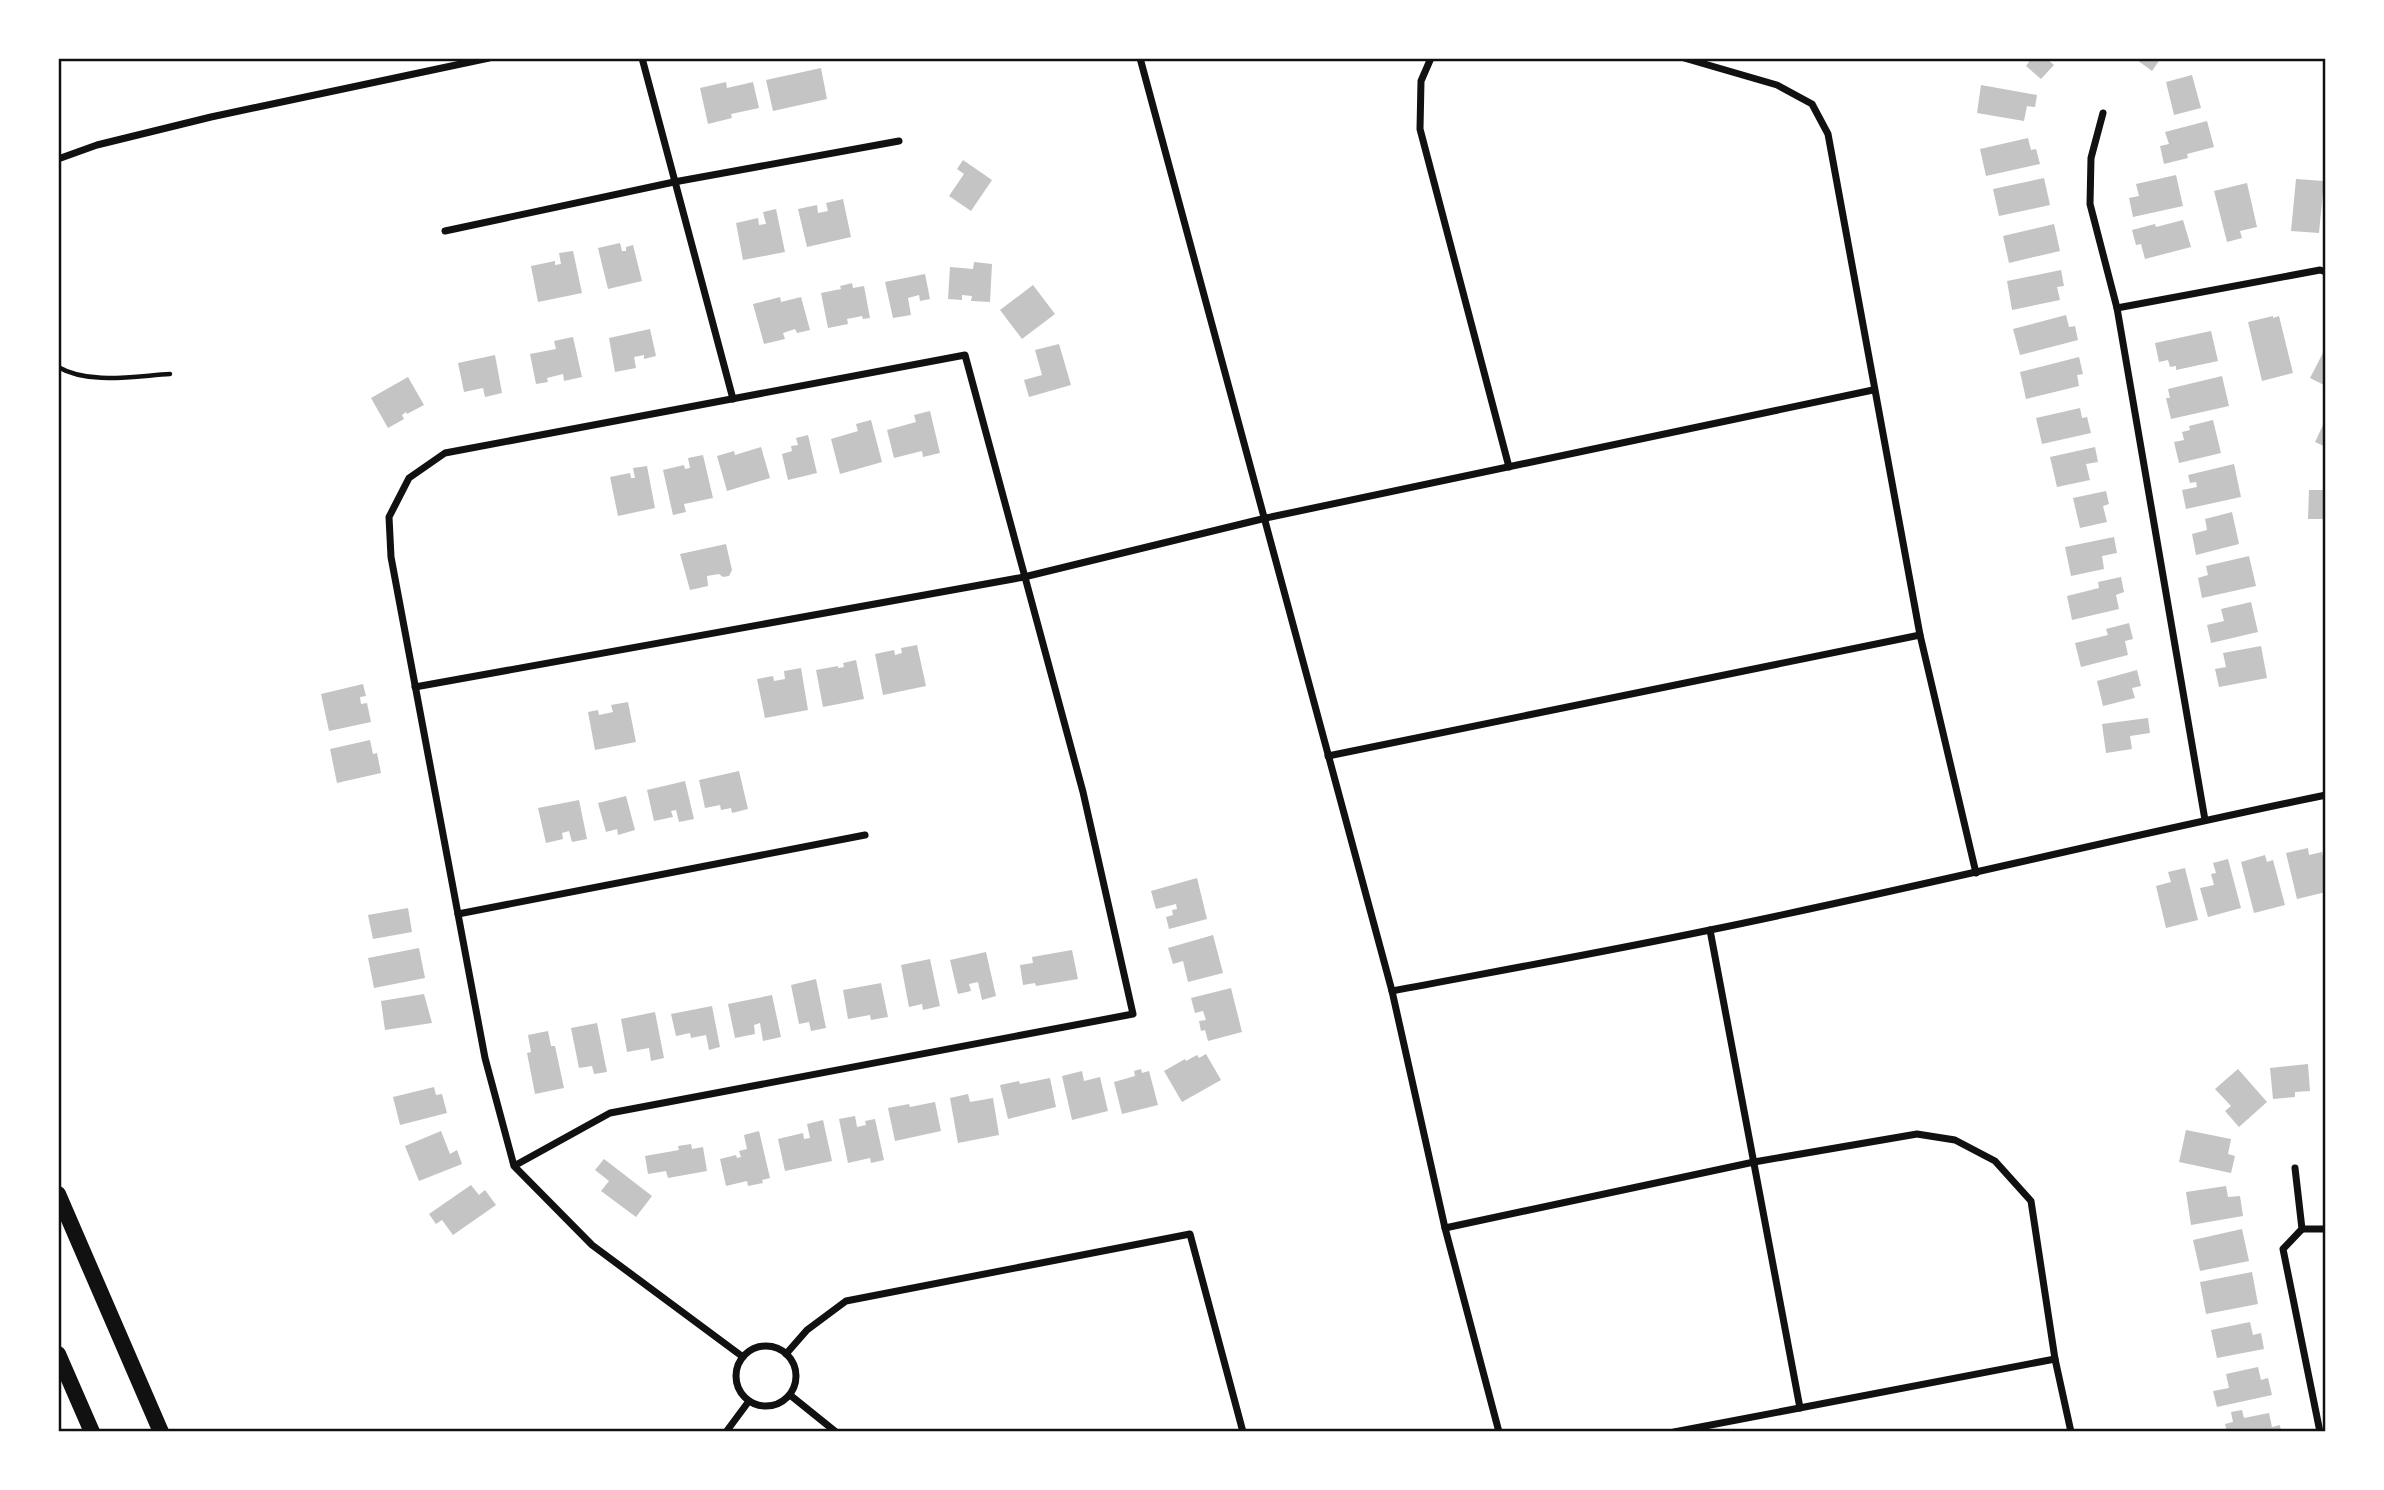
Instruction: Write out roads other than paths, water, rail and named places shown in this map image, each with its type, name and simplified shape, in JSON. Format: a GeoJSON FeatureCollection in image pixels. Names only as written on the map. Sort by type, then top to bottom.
{"type":"FeatureCollection","features":[{"type":"Feature","properties":{"kind":"highway"},"geometry":{"type":"LineString","coordinates":[[58,1194],[161,1432]]}},
{"type":"Feature","properties":{"kind":"highway"},"geometry":{"type":"LineString","coordinates":[[58,1354],[92,1432]]}},
{"type":"Feature","properties":{"kind":"street"},"geometry":{"type":"LineString","coordinates":[[58,159],[97,145],[211,117],[489,58]]}},
{"type":"Feature","properties":{"kind":"street"},"geometry":{"type":"LineString","coordinates":[[642,58],[733,399]]}},
{"type":"Feature","properties":{"kind":"street"},"geometry":{"type":"LineString","coordinates":[[1140,58],[1392,991],[1445,1228],[1499,1432]]}},
{"type":"Feature","properties":{"kind":"street"},"geometry":{"type":"LineString","coordinates":[[1431,58],[1421,81],[1420,129],[1509,467]]}},
{"type":"Feature","properties":{"kind":"street"},"geometry":{"type":"LineString","coordinates":[[1684,58],[1777,85],[1812,104],[1828,134],[1920,635],[1976,873]]}},
{"type":"Feature","properties":{"kind":"street"},"geometry":{"type":"LineString","coordinates":[[2103,113],[2091,158],[2090,204],[2117,308],[2205,820]]}},
{"type":"Feature","properties":{"kind":"street"},"geometry":{"type":"LineString","coordinates":[[445,231],[674,182],[899,141]]}},
{"type":"Feature","properties":{"kind":"street"},"geometry":{"type":"LineString","coordinates":[[2117,308],[2320,270],[2326,272]]}},
{"type":"Feature","properties":{"kind":"street"},"geometry":{"type":"LineString","coordinates":[[514,1167],[610,1113],[1133,1014],[1083,792],[965,355],[445,453],[409,478],[389,517],[391,557],[485,1058],[514,1167],[592,1245],[743,1357]]}},
{"type":"Feature","properties":{"kind":"street"},"geometry":{"type":"LineString","coordinates":[[415,687],[1024,577],[1266,518],[1873,390]]}},
{"type":"Feature","properties":{"kind":"street"},"geometry":{"type":"LineString","coordinates":[[1328,756],[1920,635]]}},
{"type":"Feature","properties":{"kind":"street"},"geometry":{"type":"LineString","coordinates":[[1392,991],[1710,930],[2326,795]]}},
{"type":"Feature","properties":{"kind":"street"},"geometry":{"type":"LineString","coordinates":[[458,914],[865,835]]}},
{"type":"Feature","properties":{"kind":"street"},"geometry":{"type":"LineString","coordinates":[[1710,930],[1801,1408]]}},
{"type":"Feature","properties":{"kind":"street"},"geometry":{"type":"LineString","coordinates":[[1445,1228],[1754,1162],[1917,1133],[1955,1140],[1996,1161],[2031,1201],[2055,1359],[2071,1432]]}},
{"type":"Feature","properties":{"kind":"street"},"geometry":{"type":"LineString","coordinates":[[2295,1168],[2302,1229]]}},
{"type":"Feature","properties":{"kind":"street"},"geometry":{"type":"LineString","coordinates":[[2320,1432],[2283,1249],[2302,1229],[2326,1229]]}},
{"type":"Feature","properties":{"kind":"street"},"geometry":{"type":"LineString","coordinates":[[786,1354],[807,1330],[846,1301],[1190,1234],[1243,1432]]}},
{"type":"Feature","properties":{"kind":"street"},"geometry":{"type":"LineString","coordinates":[[769,1346],[786,1354],[792,1360],[797,1378],[790,1395],[784,1401],[766,1407],[749,1401],[738,1388],[737,1372],[743,1357],[751,1351],[769,1346]]}},
{"type":"Feature","properties":{"kind":"street"},"geometry":{"type":"LineString","coordinates":[[1674,1432],[2055,1359]]}},
{"type":"Feature","properties":{"kind":"street"},"geometry":{"type":"LineString","coordinates":[[790,1395],[836,1432]]}},
{"type":"Feature","properties":{"kind":"street"},"geometry":{"type":"LineString","coordinates":[[726,1432],[749,1401]]}},
{"type":"Feature","properties":{"kind":"lane"},"geometry":{"type":"LineString","coordinates":[[58,368],[72,375],[118,377],[170,374]]}}]}
